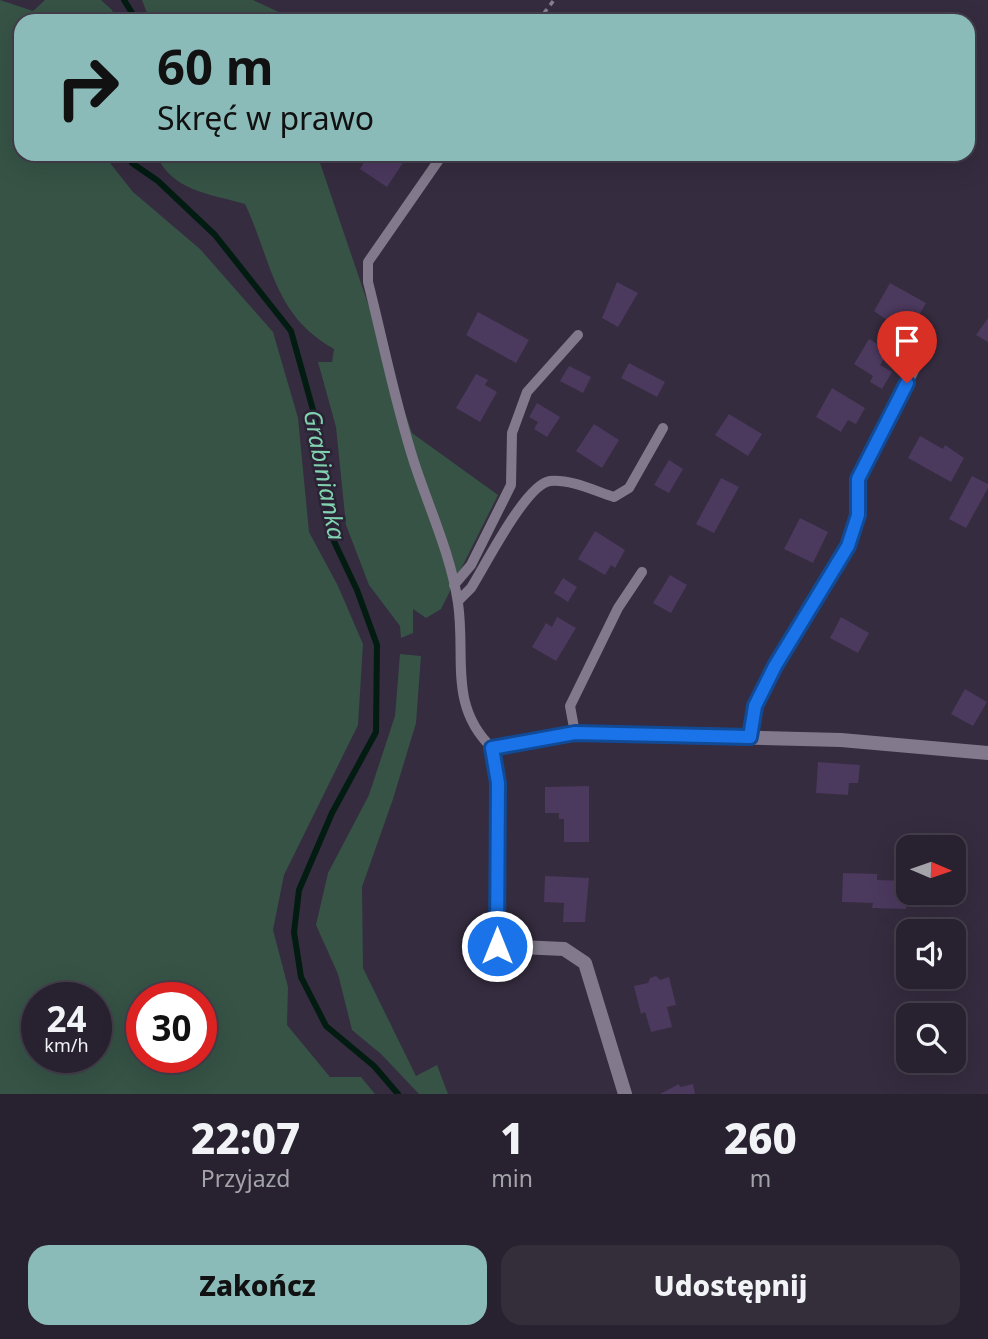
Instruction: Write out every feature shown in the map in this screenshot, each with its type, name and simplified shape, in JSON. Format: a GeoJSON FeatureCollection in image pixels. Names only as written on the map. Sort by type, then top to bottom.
{"type":"FeatureCollection","features":[{"type":"Feature","properties":{"kind":"street"},"geometry":{"type":"LineString","coordinates":[[625,1094],[585,962],[564,949],[497,946],[498,783],[492,748],[575,733],[841,740],[988,753]]}},
{"type":"Feature","properties":{"kind":"lane"},"geometry":{"type":"LineString","coordinates":[[438,161],[368,262],[368,282],[413,460],[458,601],[460,655],[468,714],[473,728],[492,748]]}},
{"type":"Feature","properties":{"kind":"lane"},"geometry":{"type":"LineString","coordinates":[[454,585],[471,565],[511,485],[512,433],[527,392],[578,335]]}},
{"type":"Feature","properties":{"kind":"lane"},"geometry":{"type":"LineString","coordinates":[[750,737],[755,706],[775,666],[848,546],[858,515],[858,479],[920,359]]}},
{"type":"Feature","properties":{"kind":"lane"},"geometry":{"type":"LineString","coordinates":[[458,601],[471,588],[531,492],[549,481],[571,483],[614,497],[629,488],[663,428]]}},
{"type":"Feature","properties":{"kind":"lane"},"geometry":{"type":"LineString","coordinates":[[575,733],[570,706],[618,608],[642,572]]}},
{"type":"Feature","properties":{"kind":"path"},"geometry":{"type":"LineString","coordinates":[[543,14],[554,0]]}},
{"type":"Feature","properties":{"kind":"green space"},"geometry":{"type":"Polygon","coordinates":[[[0,0],[33,11],[45,0],[101,0],[113,14],[14,14],[14,161],[109,161],[133,192],[200,249],[273,332],[298,418],[309,532],[338,586],[363,644],[358,725],[284,875],[273,930],[288,987],[287,1025],[330,1077],[361,1077],[375,1094],[0,1094],[0,0]]]}},
{"type":"Feature","properties":{"kind":"green space"},"geometry":{"type":"Polygon","coordinates":[[[142,0],[253,0],[283,14],[147,14],[142,0]]]}},
{"type":"Feature","properties":{"kind":"green space"},"geometry":{"type":"Polygon","coordinates":[[[160,161],[319,161],[412,433],[498,495],[441,609],[426,618],[413,609],[413,633],[401,638],[400,626],[369,585],[346,525],[336,427],[318,362],[332,362],[334,349],[298,320],[286,303],[245,204],[193,189],[171,176],[160,161]]]}},
{"type":"Feature","properties":{"kind":"green space"},"geometry":{"type":"Polygon","coordinates":[[[400,654],[421,656],[416,723],[362,887],[363,968],[416,1076],[437,1065],[448,1094],[419,1094],[381,1054],[352,1030],[338,974],[316,925],[328,873],[369,795],[395,716],[400,654]]]}},
{"type":"Feature","properties":{"kind":"building"},"geometry":{"type":"Polygon","coordinates":[[[365,161],[404,161],[387,187],[360,169],[365,161]]]}},
{"type":"Feature","properties":{"kind":"building"},"geometry":{"type":"Polygon","coordinates":[[[617,282],[638,293],[618,327],[602,318],[617,282]]]}},
{"type":"Feature","properties":{"kind":"building"},"geometry":{"type":"Polygon","coordinates":[[[890,283],[926,303],[908,335],[874,311],[890,283]]]}},
{"type":"Feature","properties":{"kind":"building"},"geometry":{"type":"Polygon","coordinates":[[[478,312],[529,340],[516,363],[466,335],[478,312]]]}},
{"type":"Feature","properties":{"kind":"building"},"geometry":{"type":"Polygon","coordinates":[[[988,318],[988,342],[976,335],[988,318]]]}},
{"type":"Feature","properties":{"kind":"building"},"geometry":{"type":"Polygon","coordinates":[[[869,339],[889,351],[880,365],[892,372],[882,389],[870,382],[873,376],[854,364],[869,339]]]}},
{"type":"Feature","properties":{"kind":"building"},"geometry":{"type":"Polygon","coordinates":[[[629,363],[665,382],[657,397],[621,378],[629,363]]]}},
{"type":"Feature","properties":{"kind":"building"},"geometry":{"type":"Polygon","coordinates":[[[569,366],[591,377],[583,393],[560,381],[569,366]]]}},
{"type":"Feature","properties":{"kind":"building"},"geometry":{"type":"Polygon","coordinates":[[[476,374],[488,380],[485,385],[497,392],[480,422],[456,408],[476,374]]]}},
{"type":"Feature","properties":{"kind":"building"},"geometry":{"type":"Polygon","coordinates":[[[832,388],[865,408],[856,424],[848,420],[841,432],[816,417],[832,388]]]}},
{"type":"Feature","properties":{"kind":"building"},"geometry":{"type":"Polygon","coordinates":[[[537,403],[560,417],[547,437],[534,429],[538,422],[529,417],[537,403]]]}},
{"type":"Feature","properties":{"kind":"building"},"geometry":{"type":"Polygon","coordinates":[[[729,414],[762,434],[748,456],[715,435],[729,414]]]}},
{"type":"Feature","properties":{"kind":"building"},"geometry":{"type":"Polygon","coordinates":[[[594,424],[619,440],[602,468],[576,451],[594,424]]]}},
{"type":"Feature","properties":{"kind":"building"},"geometry":{"type":"Polygon","coordinates":[[[920,436],[943,449],[945,445],[964,458],[951,482],[908,458],[920,436]]]}},
{"type":"Feature","properties":{"kind":"building"},"geometry":{"type":"Polygon","coordinates":[[[669,460],[683,469],[669,493],[654,485],[669,460]]]}},
{"type":"Feature","properties":{"kind":"building"},"geometry":{"type":"Polygon","coordinates":[[[972,476],[988,484],[988,488],[966,528],[949,519],[972,476]]]}},
{"type":"Feature","properties":{"kind":"building"},"geometry":{"type":"Polygon","coordinates":[[[721,478],[739,487],[714,533],[696,524],[721,478]]]}},
{"type":"Feature","properties":{"kind":"building"},"geometry":{"type":"Polygon","coordinates":[[[800,518],[828,532],[813,563],[784,549],[800,518]]]}},
{"type":"Feature","properties":{"kind":"building"},"geometry":{"type":"Polygon","coordinates":[[[595,531],[625,550],[615,568],[611,565],[605,575],[578,559],[595,531]]]}},
{"type":"Feature","properties":{"kind":"building"},"geometry":{"type":"Polygon","coordinates":[[[670,575],[687,585],[671,613],[653,603],[670,575]]]}},
{"type":"Feature","properties":{"kind":"building"},"geometry":{"type":"Polygon","coordinates":[[[563,578],[577,587],[568,602],[554,593],[563,578]]]}},
{"type":"Feature","properties":{"kind":"building"},"geometry":{"type":"Polygon","coordinates":[[[557,617],[576,628],[556,661],[532,647],[546,623],[552,627],[557,617]]]}},
{"type":"Feature","properties":{"kind":"building"},"geometry":{"type":"Polygon","coordinates":[[[841,617],[869,633],[858,653],[830,638],[841,617]]]}},
{"type":"Feature","properties":{"kind":"building"},"geometry":{"type":"Polygon","coordinates":[[[965,689],[987,702],[973,726],[951,714],[965,689]]]}},
{"type":"Feature","properties":{"kind":"building"},"geometry":{"type":"Polygon","coordinates":[[[818,762],[860,765],[858,783],[849,783],[848,795],[816,793],[818,762]]]}},
{"type":"Feature","properties":{"kind":"building"},"geometry":{"type":"Polygon","coordinates":[[[589,786],[589,842],[564,842],[564,819],[559,819],[559,813],[545,813],[545,787],[589,786]]]}},
{"type":"Feature","properties":{"kind":"building"},"geometry":{"type":"Polygon","coordinates":[[[843,873],[877,874],[877,880],[896,881],[896,905],[906,905],[906,909],[872,908],[873,903],[842,902],[843,873]]]}},
{"type":"Feature","properties":{"kind":"building"},"geometry":{"type":"Polygon","coordinates":[[[545,876],[589,878],[585,922],[563,922],[564,903],[544,902],[545,876]]]}},
{"type":"Feature","properties":{"kind":"building"},"geometry":{"type":"Polygon","coordinates":[[[656,976],[660,980],[669,977],[676,1005],[667,1007],[672,1027],[651,1032],[645,1012],[641,1014],[634,986],[648,983],[650,978],[656,976]]]}},
{"type":"Feature","properties":{"kind":"building"},"geometry":{"type":"Polygon","coordinates":[[[679,1084],[680,1087],[693,1084],[695,1094],[660,1094],[679,1084]]]}},
{"type":"Feature","properties":{"kind":"waterway","name":"Grabinianka"},"geometry":{"type":"LineString","coordinates":[[124,0],[133,14]]}},
{"type":"Feature","properties":{"kind":"waterway","name":"Grabinianka"},"geometry":{"type":"LineString","coordinates":[[131,161],[158,181],[215,235],[291,331],[315,417],[331,535],[357,590],[377,645],[376,732],[332,813],[299,890],[294,932],[301,977],[326,1026],[374,1066],[398,1094]]}},
{"type":"Feature","properties":{"kind":"route"},"geometry":{"type":"LineString","coordinates":[[497,946],[498,783],[492,748],[575,733],[750,737],[755,706],[775,666],[848,546],[858,515],[858,479],[907,383]]}}]}
